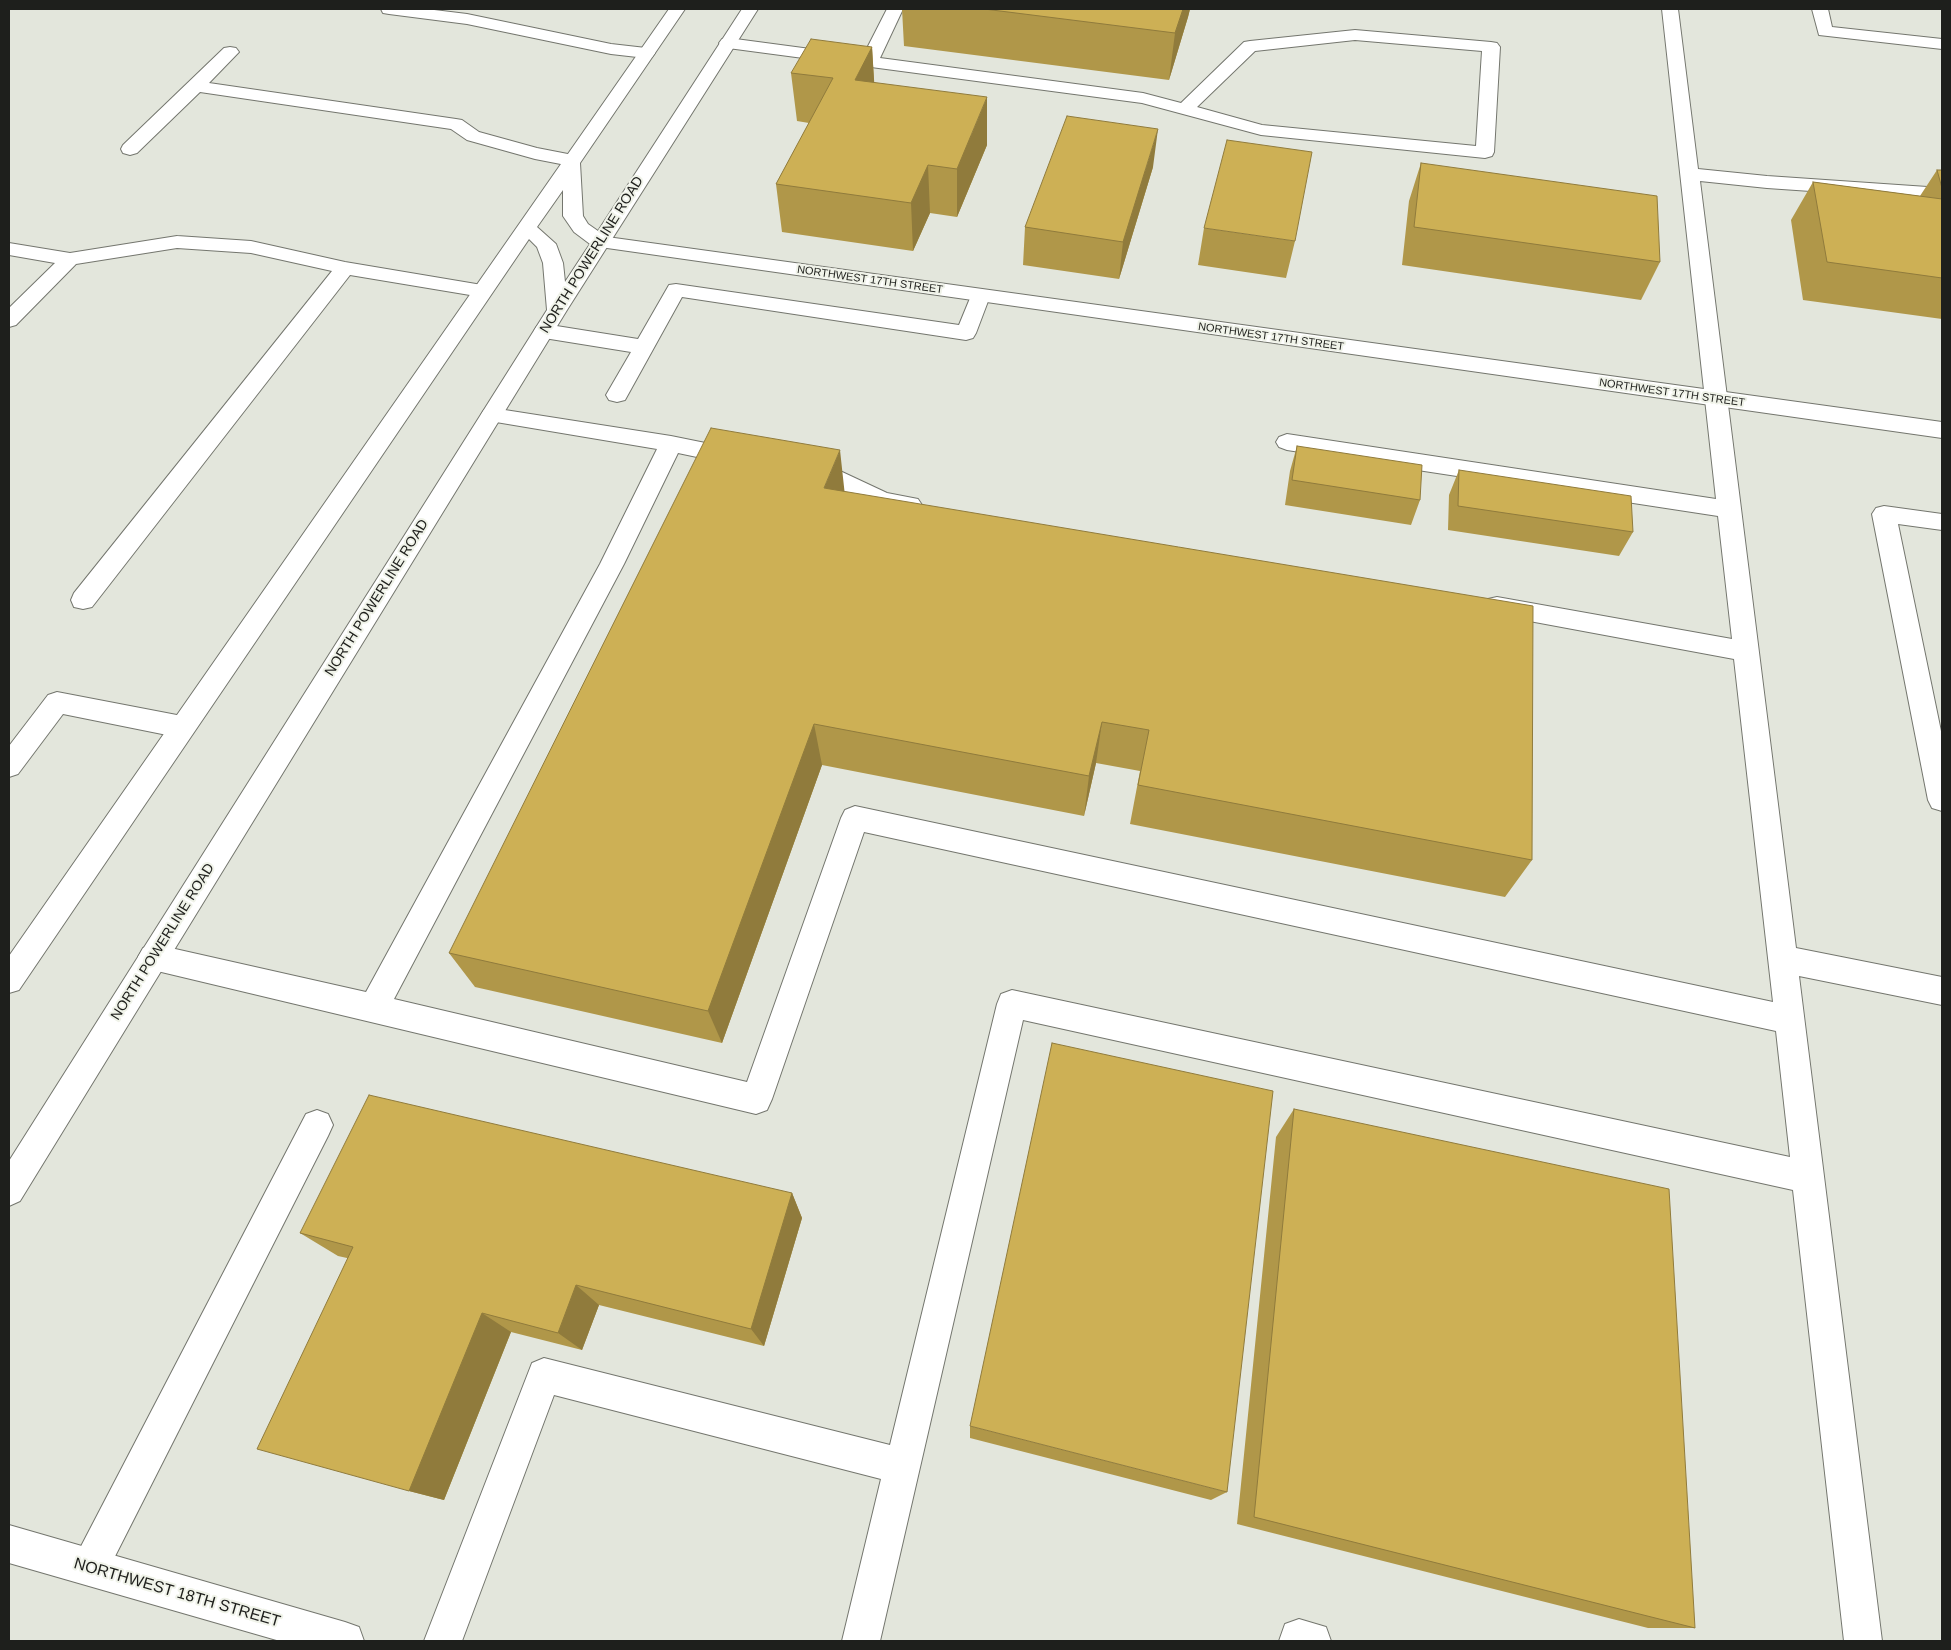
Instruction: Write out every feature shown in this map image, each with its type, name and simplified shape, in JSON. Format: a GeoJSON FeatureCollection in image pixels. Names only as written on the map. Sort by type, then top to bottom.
{"type":"FeatureCollection","features":[{"type":"Feature","properties":{"kind":"main road"},"geometry":{"type":"LineString","coordinates":[[389,9],[467,19],[611,49],[646,53]]}},
{"type":"Feature","properties":{"kind":"main road"},"geometry":{"type":"LineString","coordinates":[[9,980],[677,9]]}},
{"type":"Feature","properties":{"kind":"main road","name":"NORTH POWERLINE ROAD"},"geometry":{"type":"LineString","coordinates":[[9,1190],[557,310],[750,9]]}},
{"type":"Feature","properties":{"kind":"main road"},"geometry":{"type":"LineString","coordinates":[[870,60],[895,9]]}},
{"type":"Feature","properties":{"kind":"main road"},"geometry":{"type":"LineString","coordinates":[[1670,9],[1863,1641]]}},
{"type":"Feature","properties":{"kind":"main road"},"geometry":{"type":"LineString","coordinates":[[1820,9],[1825,31],[1942,44]]}},
{"type":"Feature","properties":{"kind":"main road"},"geometry":{"type":"LineString","coordinates":[[728,42],[1143,98],[1261,130],[1485,152],[1490,47],[1355,35],[1250,46],[1185,109]]}},
{"type":"Feature","properties":{"kind":"main road"},"geometry":{"type":"LineString","coordinates":[[130,150],[230,52]]}},
{"type":"Feature","properties":{"kind":"main road"},"geometry":{"type":"LineString","coordinates":[[196,86],[456,124],[474,136],[535,153],[572,160]]}},
{"type":"Feature","properties":{"kind":"main road"},"geometry":{"type":"LineString","coordinates":[[572,160],[573,216],[581,228],[600,242]]}},
{"type":"Feature","properties":{"kind":"main road"},"geometry":{"type":"LineString","coordinates":[[1690,174],[1767,182],[1942,194]]}},
{"type":"Feature","properties":{"kind":"main road"},"geometry":{"type":"LineString","coordinates":[[526,227],[546,244],[552,263],[557,310]]}},
{"type":"Feature","properties":{"kind":"main road"},"geometry":{"type":"LineString","coordinates":[[9,249],[70,259],[177,242],[251,246],[345,268],[482,291]]}},
{"type":"Feature","properties":{"kind":"main road","name":"NORTHWEST 17TH STREET"},"geometry":{"type":"LineString","coordinates":[[600,242],[1717,400],[1942,430]]}},
{"type":"Feature","properties":{"kind":"main road"},"geometry":{"type":"LineString","coordinates":[[9,320],[70,259]]}},
{"type":"Feature","properties":{"kind":"main road"},"geometry":{"type":"LineString","coordinates":[[83,600],[345,268]]}},
{"type":"Feature","properties":{"kind":"main road"},"geometry":{"type":"LineString","coordinates":[[617,396],[676,290],[966,333],[980,296]]}},
{"type":"Feature","properties":{"kind":"main road"},"geometry":{"type":"LineString","coordinates":[[544,331],[644,347]]}},
{"type":"Feature","properties":{"kind":"main road"},"geometry":{"type":"LineString","coordinates":[[492,415],[671,444],[756,462]]}},
{"type":"Feature","properties":{"kind":"main road"},"geometry":{"type":"LineString","coordinates":[[1287,442],[1730,509]]}},
{"type":"Feature","properties":{"kind":"main road"},"geometry":{"type":"LineString","coordinates":[[373,1008],[612,564],[671,444]]}},
{"type":"Feature","properties":{"kind":"main road"},"geometry":{"type":"LineString","coordinates":[[784,467],[832,477],[882,500],[931,508]]}},
{"type":"Feature","properties":{"kind":"main road"},"geometry":{"type":"LineString","coordinates":[[1942,522],[1884,514],[1942,800]]}},
{"type":"Feature","properties":{"kind":"main road"},"geometry":{"type":"LineString","coordinates":[[1473,602],[1747,652]]}},
{"type":"Feature","properties":{"kind":"main road"},"geometry":{"type":"LineString","coordinates":[[9,766],[57,702],[182,727]]}},
{"type":"Feature","properties":{"kind":"main road"},"geometry":{"type":"LineString","coordinates":[[153,957],[756,1099],[854,818],[1791,1020]]}},
{"type":"Feature","properties":{"kind":"main road"},"geometry":{"type":"LineString","coordinates":[[1783,960],[1942,991]]}},
{"type":"Feature","properties":{"kind":"main road"},"geometry":{"type":"LineString","coordinates":[[860,1641],[1012,1004],[1808,1177]]}},
{"type":"Feature","properties":{"kind":"main road"},"geometry":{"type":"LineString","coordinates":[[90,1567],[317,1125]]}},
{"type":"Feature","properties":{"kind":"main road"},"geometry":{"type":"LineString","coordinates":[[443,1641],[544,1375],[902,1466]]}},
{"type":"Feature","properties":{"kind":"main road","name":"NORTHWEST 18TH STREET"},"geometry":{"type":"LineString","coordinates":[[9,1544],[346,1641]]}},
{"type":"Feature","properties":{"kind":"main road"},"geometry":{"type":"LineString","coordinates":[[1298,1641],[1299,1638],[1312,1641]]}},
{"type":"Feature","properties":{"kind":"building"},"geometry":{"type":"Polygon","coordinates":[[[984,9],[1183,9],[1175,33],[984,9]]]}},
{"type":"Feature","properties":{"kind":"building"},"geometry":{"type":"Polygon","coordinates":[[[811,39],[872,47],[855,80],[987,97],[957,169],[928,165],[911,203],[776,184],[833,78],[791,73],[811,39]]]}},
{"type":"Feature","properties":{"kind":"building"},"geometry":{"type":"Polygon","coordinates":[[[1067,116],[1158,129],[1123,242],[1025,227],[1067,116]]]}},
{"type":"Feature","properties":{"kind":"building"},"geometry":{"type":"Polygon","coordinates":[[[1227,140],[1312,152],[1295,241],[1204,228],[1227,140]]]}},
{"type":"Feature","properties":{"kind":"building"},"geometry":{"type":"Polygon","coordinates":[[[1421,163],[1657,196],[1660,262],[1414,227],[1421,163]]]}},
{"type":"Feature","properties":{"kind":"building"},"geometry":{"type":"Polygon","coordinates":[[[1937,170],[1942,170],[1942,188],[1937,170]]]}},
{"type":"Feature","properties":{"kind":"building"},"geometry":{"type":"Polygon","coordinates":[[[1813,182],[1942,199],[1942,278],[1827,262],[1813,182]]]}},
{"type":"Feature","properties":{"kind":"building"},"geometry":{"type":"Polygon","coordinates":[[[711,428],[840,450],[824,488],[1533,606],[1532,860],[1138,785],[1149,730],[1102,722],[1089,776],[814,724],[708,1011],[449,953],[711,428]]]}},
{"type":"Feature","properties":{"kind":"building"},"geometry":{"type":"Polygon","coordinates":[[[1297,446],[1422,465],[1420,500],[1292,480],[1297,446]]]}},
{"type":"Feature","properties":{"kind":"building"},"geometry":{"type":"Polygon","coordinates":[[[1459,470],[1631,496],[1633,532],[1458,506],[1459,470]]]}},
{"type":"Feature","properties":{"kind":"building"},"geometry":{"type":"Polygon","coordinates":[[[1052,1043],[1273,1091],[1227,1492],[970,1426],[1052,1043]]]}},
{"type":"Feature","properties":{"kind":"building"},"geometry":{"type":"Polygon","coordinates":[[[369,1095],[792,1193],[751,1329],[576,1285],[558,1333],[482,1313],[409,1491],[257,1449],[353,1247],[300,1233],[369,1095]]]}},
{"type":"Feature","properties":{"kind":"building"},"geometry":{"type":"Polygon","coordinates":[[[1294,1109],[1669,1189],[1695,1628],[1254,1517],[1294,1109]]]}}]}
